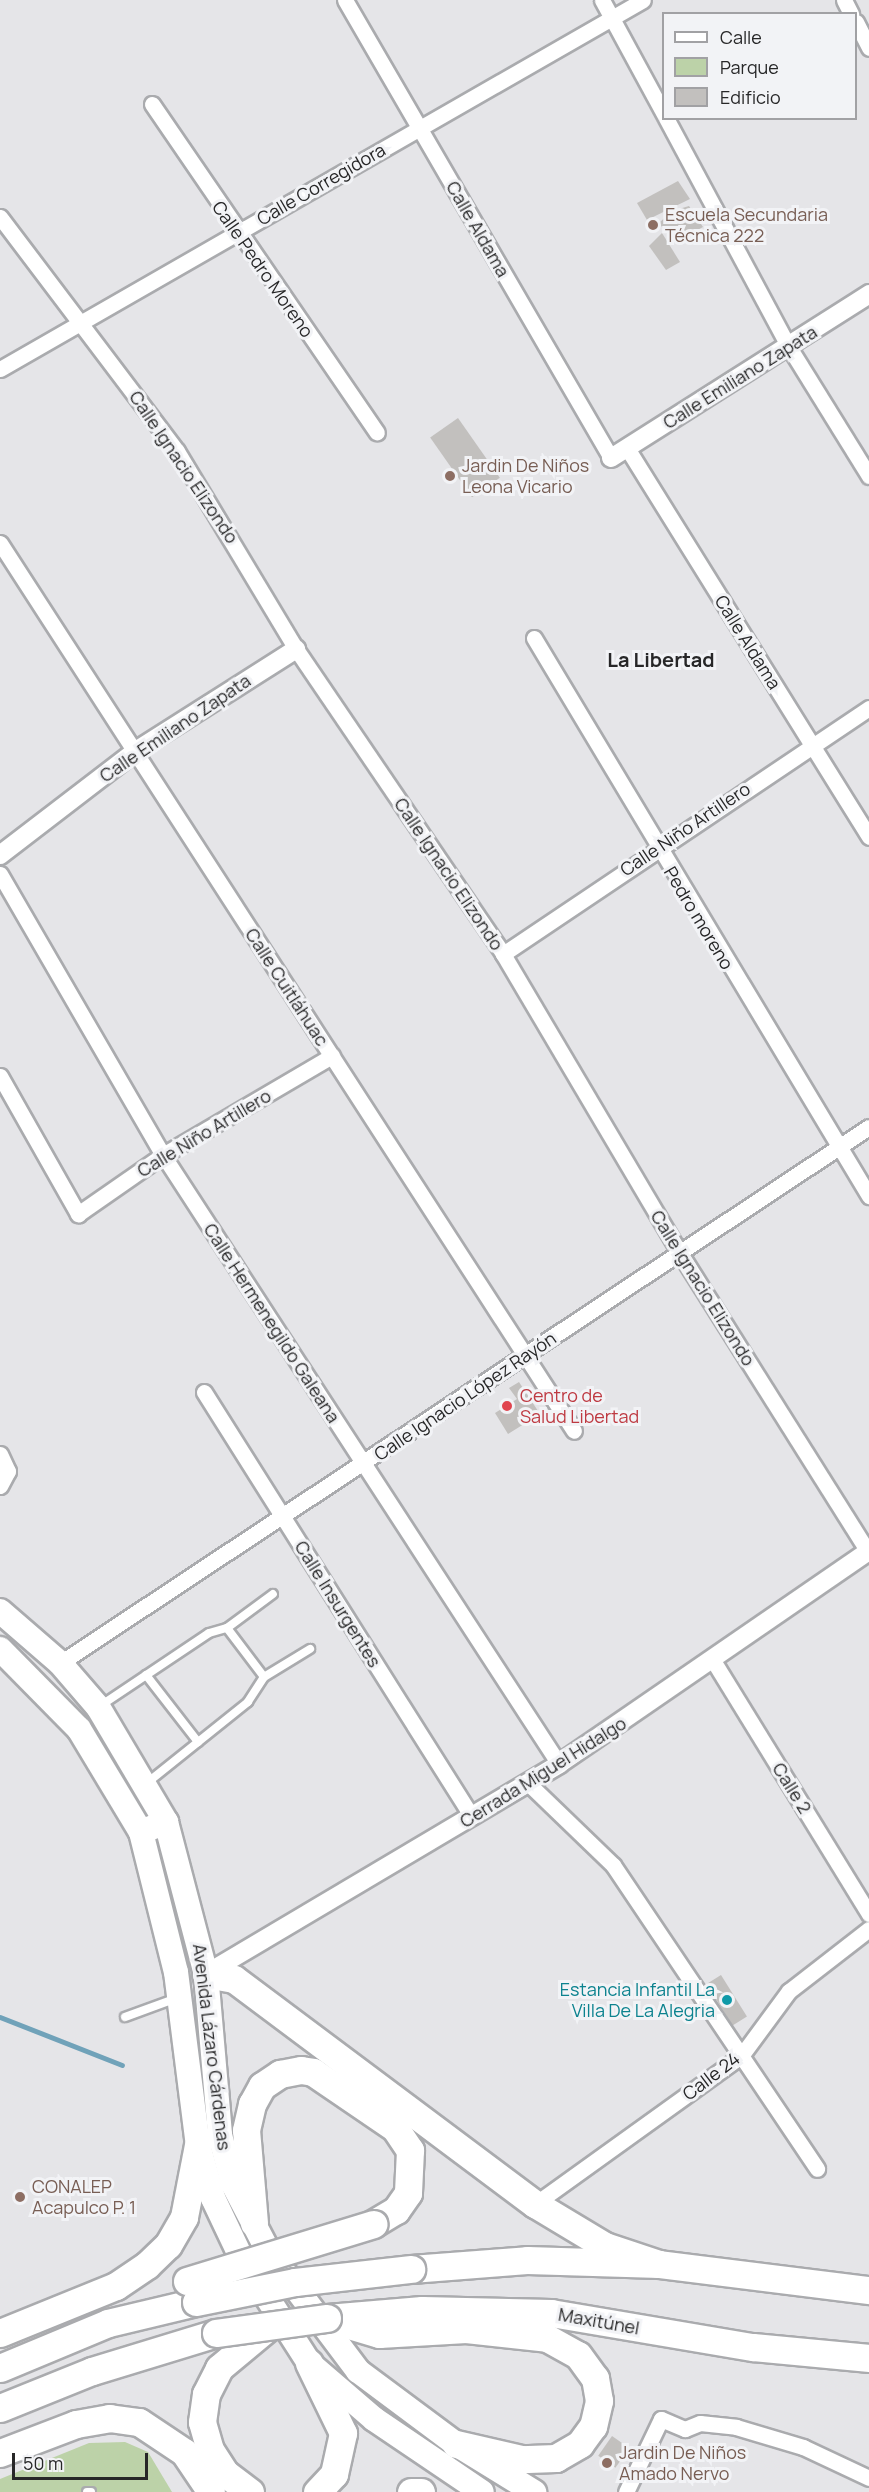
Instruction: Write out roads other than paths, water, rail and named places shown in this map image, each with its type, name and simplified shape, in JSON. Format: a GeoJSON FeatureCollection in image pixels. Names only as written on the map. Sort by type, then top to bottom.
{"type":"FeatureCollection","features":[{"type":"Feature","properties":{"kind":"highway"},"geometry":{"type":"LineString","coordinates":[[206,1974],[234,1979],[535,2204],[605,2246],[659,2264]]}},
{"type":"Feature","properties":{"kind":"highway"},"geometry":{"type":"LineString","coordinates":[[0,2368],[108,2323],[373,2224],[396,2210],[408,2193],[410,2150],[395,2128],[313,2072],[301,2070],[279,2074],[262,2086],[252,2104],[246,2130],[254,2223]]}},
{"type":"Feature","properties":{"kind":"highway"},"geometry":{"type":"LineString","coordinates":[[0,2332],[116,2286],[147,2265],[168,2245],[184,2217],[198,2145]]}},
{"type":"Feature","properties":{"kind":"highway"},"geometry":{"type":"LineString","coordinates":[[192,2291],[526,2260],[659,2264],[869,2290]]}},
{"type":"Feature","properties":{"kind":"highway","name":"Maxitúnel"},"geometry":{"type":"LineString","coordinates":[[0,2408],[92,2371],[216,2333],[273,2323],[422,2310],[551,2313],[753,2347],[869,2358]]}},
{"type":"Feature","properties":{"kind":"highway"},"geometry":{"type":"LineString","coordinates":[[327,2318],[379,2334],[466,2329],[547,2338],[578,2355],[595,2378],[598,2401],[580,2444],[556,2458],[521,2459],[456,2444]]}},
{"type":"Feature","properties":{"kind":"highway"},"geometry":{"type":"LineString","coordinates":[[250,2492],[225,2473],[210,2450],[202,2422],[206,2394],[219,2368],[273,2323]]}},
{"type":"Feature","properties":{"kind":"highway"},"geometry":{"type":"LineString","coordinates":[[309,2363],[344,2433],[334,2474],[317,2492]]}},
{"type":"Feature","properties":{"kind":"highway"},"geometry":{"type":"LineString","coordinates":[[0,2454],[76,2424],[109,2418],[139,2422],[184,2452],[211,2492]]}},
{"type":"Feature","properties":{"kind":"highway"},"geometry":{"type":"LineString","coordinates":[[411,2492],[421,2492]]}},
{"type":"Feature","properties":{"kind":"main road","name":"Avenida Lázaro Cárdenas"},"geometry":{"type":"LineString","coordinates":[[0,1611],[60,1663],[98,1707],[147,1783],[166,1822],[206,1974],[220,2135],[233,2184],[268,2251],[358,2371],[456,2444],[534,2492]]}},
{"type":"Feature","properties":{"kind":"main road","name":"Avenida Lázaro Cárdenas"},"geometry":{"type":"LineString","coordinates":[[0,1649],[79,1729],[141,1832],[156,1878],[179,1997],[198,2145],[213,2198],[240,2255],[309,2363],[374,2419],[482,2492]]}},
{"type":"Feature","properties":{"kind":"main road"},"geometry":{"type":"LineString","coordinates":[[141,1832],[166,1822]]}},
{"type":"Feature","properties":{"kind":"street","name":"Calle Aldama"},"geometry":{"type":"LineString","coordinates":[[345,0],[611,458]]}},
{"type":"Feature","properties":{"kind":"street"},"geometry":{"type":"LineString","coordinates":[[602,0],[662,112]]}},
{"type":"Feature","properties":{"kind":"street","name":"Calle Corregidora"},"geometry":{"type":"LineString","coordinates":[[0,369],[419,126],[643,0]]}},
{"type":"Feature","properties":{"kind":"street"},"geometry":{"type":"LineString","coordinates":[[857,26],[869,48]]}},
{"type":"Feature","properties":{"kind":"street","name":"Calle Pedro Moreno"},"geometry":{"type":"LineString","coordinates":[[152,104],[236,233],[377,432]]}},
{"type":"Feature","properties":{"kind":"street"},"geometry":{"type":"LineString","coordinates":[[667,120],[789,347],[869,476]]}},
{"type":"Feature","properties":{"kind":"street","name":"Calle Ignacio Elizondo"},"geometry":{"type":"LineString","coordinates":[[0,217],[82,320],[177,451],[296,648],[503,954],[678,1250],[869,1552]]}},
{"type":"Feature","properties":{"kind":"street","name":"Calle Emiliano Zapata"},"geometry":{"type":"LineString","coordinates":[[611,458],[789,347],[869,294]]}},
{"type":"Feature","properties":{"kind":"street","name":"Calle Aldama"},"geometry":{"type":"LineString","coordinates":[[627,448],[869,837]]}},
{"type":"Feature","properties":{"kind":"street","name":"Calle Cuitláhuac"},"geometry":{"type":"LineString","coordinates":[[0,543],[574,1431]]}},
{"type":"Feature","properties":{"kind":"street","name":"Pedro moreno"},"geometry":{"type":"LineString","coordinates":[[534,638],[656,848],[869,1196]]}},
{"type":"Feature","properties":{"kind":"street","name":"Calle Emiliano Zapata"},"geometry":{"type":"LineString","coordinates":[[0,855],[134,752],[296,648]]}},
{"type":"Feature","properties":{"kind":"street","name":"Calle Niño Artillero"},"geometry":{"type":"LineString","coordinates":[[503,954],[656,848],[869,708]]}},
{"type":"Feature","properties":{"kind":"street","name":"Calle Hermenegildo Galeana"},"geometry":{"type":"LineString","coordinates":[[0,874],[163,1155],[559,1764]]}},
{"type":"Feature","properties":{"kind":"street","name":"Calle Niño Artillero"},"geometry":{"type":"LineString","coordinates":[[0,1076],[78,1214],[163,1155],[332,1056]]}},
{"type":"Feature","properties":{"kind":"street","name":"Calle Ignacio López Rayón"},"geometry":{"type":"LineString","coordinates":[[60,1663],[364,1465],[678,1250],[869,1127]]}},
{"type":"Feature","properties":{"kind":"street","name":"Calle Insurgentes"},"geometry":{"type":"LineString","coordinates":[[204,1392],[472,1817]]}},
{"type":"Feature","properties":{"kind":"street"},"geometry":{"type":"LineString","coordinates":[[0,1454],[9,1471],[0,1486]]}},
{"type":"Feature","properties":{"kind":"street","name":"Cerrada Miguel Hidalgo"},"geometry":{"type":"LineString","coordinates":[[206,1974],[559,1764],[714,1662],[869,1552]]}},
{"type":"Feature","properties":{"kind":"street","name":"Calle 2"},"geometry":{"type":"LineString","coordinates":[[714,1662],[869,1914]]}},
{"type":"Feature","properties":{"kind":"street"},"geometry":{"type":"LineString","coordinates":[[528,1783],[613,1865],[817,2169]]}},
{"type":"Feature","properties":{"kind":"street","name":"Calle 24"},"geometry":{"type":"LineString","coordinates":[[535,2204],[741,2056],[789,1991],[869,1929]]}},
{"type":"Feature","properties":{"kind":"street"},"geometry":{"type":"LineString","coordinates":[[626,2492],[661,2419],[685,2429],[700,2423],[736,2427],[802,2447],[869,2478]]}},
{"type":"Feature","properties":{"kind":"lane"},"geometry":{"type":"LineString","coordinates":[[98,1707],[209,1633],[227,1628],[273,1594]]}},
{"type":"Feature","properties":{"kind":"lane"},"geometry":{"type":"LineString","coordinates":[[227,1628],[264,1677]]}},
{"type":"Feature","properties":{"kind":"lane"},"geometry":{"type":"LineString","coordinates":[[147,1783],[248,1702],[264,1677],[310,1649]]}},
{"type":"Feature","properties":{"kind":"lane"},"geometry":{"type":"LineString","coordinates":[[146,1675],[198,1742]]}},
{"type":"Feature","properties":{"kind":"lane"},"geometry":{"type":"LineString","coordinates":[[125,2017],[179,1997]]}},
{"type":"Feature","properties":{"kind":"waterway"},"geometry":{"type":"LineString","coordinates":[[0,2017],[122,2065]]}},
{"type":"Feature","properties":{"kind":"place","name":"Escuela Secundaria Técnica 222"},"geometry":{"type":"Point","coordinates":[653,225]}},
{"type":"Feature","properties":{"kind":"place","name":"Jardin De Niños Leona Vicario"},"geometry":{"type":"Point","coordinates":[450,476]}},
{"type":"Feature","properties":{"kind":"place","name":"Centro de Salud Libertad"},"geometry":{"type":"Point","coordinates":[507,1406]}},
{"type":"Feature","properties":{"kind":"place","name":"Estancia Infantil La Villa De La Alegria"},"geometry":{"type":"Point","coordinates":[727,2000]}},
{"type":"Feature","properties":{"kind":"place","name":"CONALEP Acapulco P. 1"},"geometry":{"type":"Point","coordinates":[20,2197]}},
{"type":"Feature","properties":{"kind":"place","name":"Jardin De Niños Amado Nervo"},"geometry":{"type":"Point","coordinates":[607,2463]}},
{"type":"Feature","properties":{"kind":"district","name":"La Libertad"},"geometry":{"type":"Point","coordinates":[661,659]}}]}
